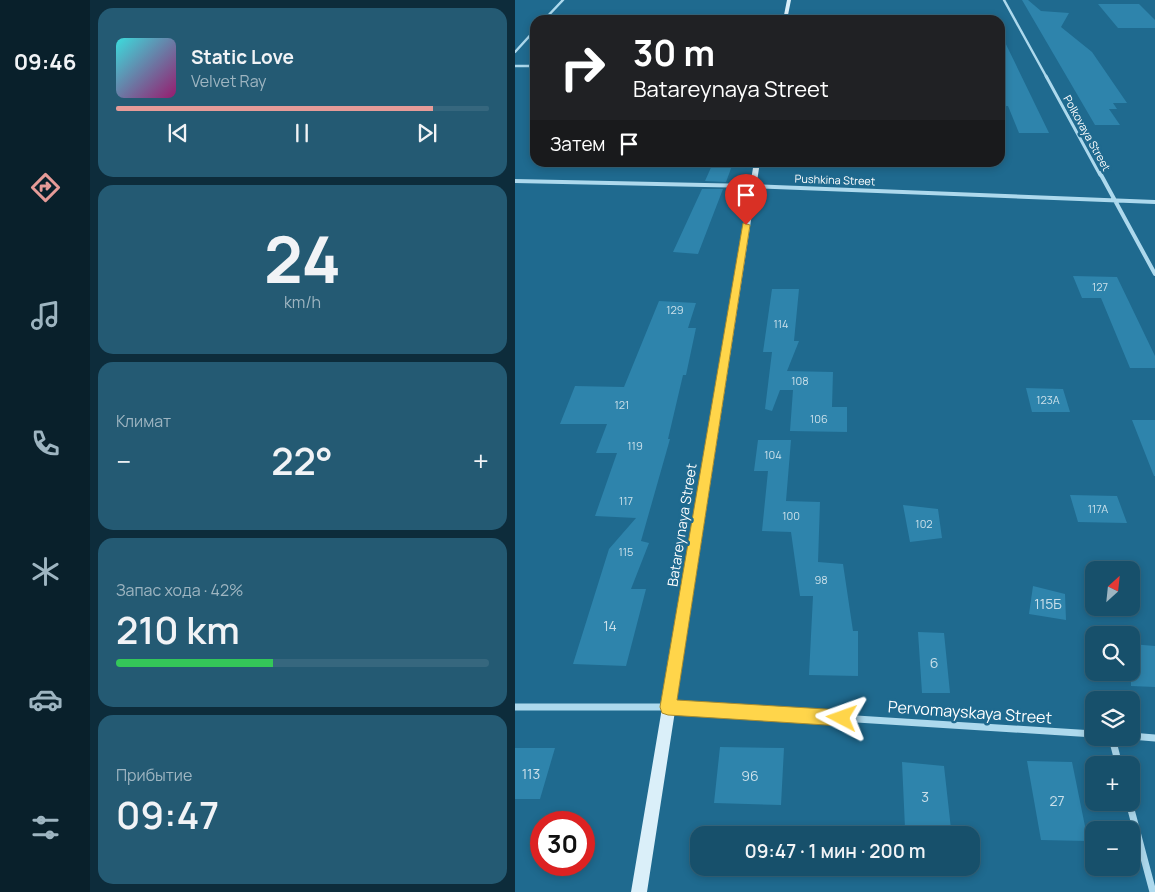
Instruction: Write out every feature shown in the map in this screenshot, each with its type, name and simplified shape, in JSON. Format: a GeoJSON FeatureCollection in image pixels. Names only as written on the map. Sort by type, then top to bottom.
{"type":"FeatureCollection","features":[{"type":"Feature","properties":{"kind":"street"},"geometry":{"type":"LineString","coordinates":[[549,15],[563,0]]}},
{"type":"Feature","properties":{"kind":"street"},"geometry":{"type":"LineString","coordinates":[[786,15],[789,0]]}},
{"type":"Feature","properties":{"kind":"street","name":"Polkovaya Street"},"geometry":{"type":"LineString","coordinates":[[1004,0],[1155,274]]}},
{"type":"Feature","properties":{"kind":"street"},"geometry":{"type":"LineString","coordinates":[[515,52],[530,36]]}},
{"type":"Feature","properties":{"kind":"street"},"geometry":{"type":"LineString","coordinates":[[515,66],[530,66]]}},
{"type":"Feature","properties":{"kind":"street","name":"Batareynaya Street"},"geometry":{"type":"LineString","coordinates":[[639,892],[756,167]]}},
{"type":"Feature","properties":{"kind":"street","name":"Pushkina Street"},"geometry":{"type":"LineString","coordinates":[[515,182],[752,186],[1155,202]]}},
{"type":"Feature","properties":{"kind":"street","name":"Pervomayskaya Street"},"geometry":{"type":"LineString","coordinates":[[515,707],[668,707],[1085,733]]}},
{"type":"Feature","properties":{"kind":"street"},"geometry":{"type":"LineString","coordinates":[[1140,737],[1155,738]]}},
{"type":"Feature","properties":{"kind":"street"},"geometry":{"type":"LineString","coordinates":[[1131,811],[1153,892]]}},
{"type":"Feature","properties":{"kind":"building"},"geometry":{"type":"Polygon","coordinates":[[[1022,0],[1028,0],[1041,11],[1069,13],[1061,27],[1092,52],[1127,103],[1113,103],[1117,109],[1109,109],[1120,125],[1095,125],[1022,0]]]}},
{"type":"Feature","properties":{"kind":"building"},"geometry":{"type":"Polygon","coordinates":[[[1098,4],[1139,4],[1155,20],[1155,28],[1118,28],[1098,4]]]}},
{"type":"Feature","properties":{"kind":"building"},"geometry":{"type":"Polygon","coordinates":[[[1005,42],[1049,133],[1019,133],[1008,106],[1005,106],[1005,42]]]}},
{"type":"Feature","properties":{"kind":"building"},"geometry":{"type":"Polygon","coordinates":[[[711,167],[732,167],[726,182],[705,181],[711,167]]]}},
{"type":"Feature","properties":{"kind":"building"},"geometry":{"type":"Polygon","coordinates":[[[702,189],[723,189],[698,254],[673,252],[702,189]]]}},
{"type":"Feature","properties":{"kind":"building"},"geometry":{"type":"Polygon","coordinates":[[[1073,276],[1117,277],[1155,356],[1155,368],[1130,368],[1101,298],[1082,298],[1073,276]]]}},
{"type":"Feature","properties":{"kind":"building"},"geometry":{"type":"Polygon","coordinates":[[[772,289],[799,289],[794,341],[799,341],[787,371],[833,372],[832,407],[847,407],[847,432],[790,431],[793,390],[780,390],[772,411],[765,409],[772,352],[763,352],[772,289]]]}},
{"type":"Feature","properties":{"kind":"building"},"geometry":{"type":"Polygon","coordinates":[[[659,301],[696,303],[688,328],[696,328],[686,375],[683,375],[668,439],[670,439],[641,541],[649,543],[631,589],[646,589],[626,666],[573,664],[609,549],[636,518],[595,516],[617,453],[596,453],[607,424],[560,424],[575,386],[624,387],[659,301]]]}},
{"type":"Feature","properties":{"kind":"building"},"geometry":{"type":"Polygon","coordinates":[[[1026,388],[1063,389],[1070,412],[1032,412],[1026,388]]]}},
{"type":"Feature","properties":{"kind":"building"},"geometry":{"type":"Polygon","coordinates":[[[1132,420],[1155,420],[1155,476],[1154,476],[1132,420]]]}},
{"type":"Feature","properties":{"kind":"building"},"geometry":{"type":"Polygon","coordinates":[[[758,440],[791,440],[786,501],[820,502],[818,562],[843,564],[853,631],[858,631],[858,676],[809,675],[813,596],[800,596],[791,532],[762,531],[768,471],[754,471],[758,440]]]}},
{"type":"Feature","properties":{"kind":"building"},"geometry":{"type":"Polygon","coordinates":[[[1070,495],[1117,496],[1127,523],[1078,522],[1070,495]]]}},
{"type":"Feature","properties":{"kind":"building"},"geometry":{"type":"Polygon","coordinates":[[[903,505],[938,509],[942,538],[910,542],[903,505]]]}},
{"type":"Feature","properties":{"kind":"building"},"geometry":{"type":"Polygon","coordinates":[[[1033,586],[1065,594],[1066,620],[1029,614],[1033,586]]]}},
{"type":"Feature","properties":{"kind":"building"},"geometry":{"type":"Polygon","coordinates":[[[918,632],[944,633],[950,693],[922,693],[918,632]]]}},
{"type":"Feature","properties":{"kind":"building"},"geometry":{"type":"Polygon","coordinates":[[[1140,645],[1155,646],[1155,687],[1131,686],[1131,681],[1140,681],[1140,645]]]}},
{"type":"Feature","properties":{"kind":"building"},"geometry":{"type":"Polygon","coordinates":[[[720,747],[784,748],[781,805],[714,803],[720,747]]]}},
{"type":"Feature","properties":{"kind":"building"},"geometry":{"type":"Polygon","coordinates":[[[515,748],[555,748],[540,799],[515,799],[515,748]]]}},
{"type":"Feature","properties":{"kind":"building"},"geometry":{"type":"Polygon","coordinates":[[[1027,761],[1072,762],[1085,826],[1085,841],[1041,840],[1027,761]]]}},
{"type":"Feature","properties":{"kind":"building"},"geometry":{"type":"Polygon","coordinates":[[[902,762],[944,766],[951,826],[905,826],[902,762]]]}},
{"type":"Feature","properties":{"kind":"route"},"geometry":{"type":"LineString","coordinates":[[746,225],[668,707],[842,718]]}}]}
